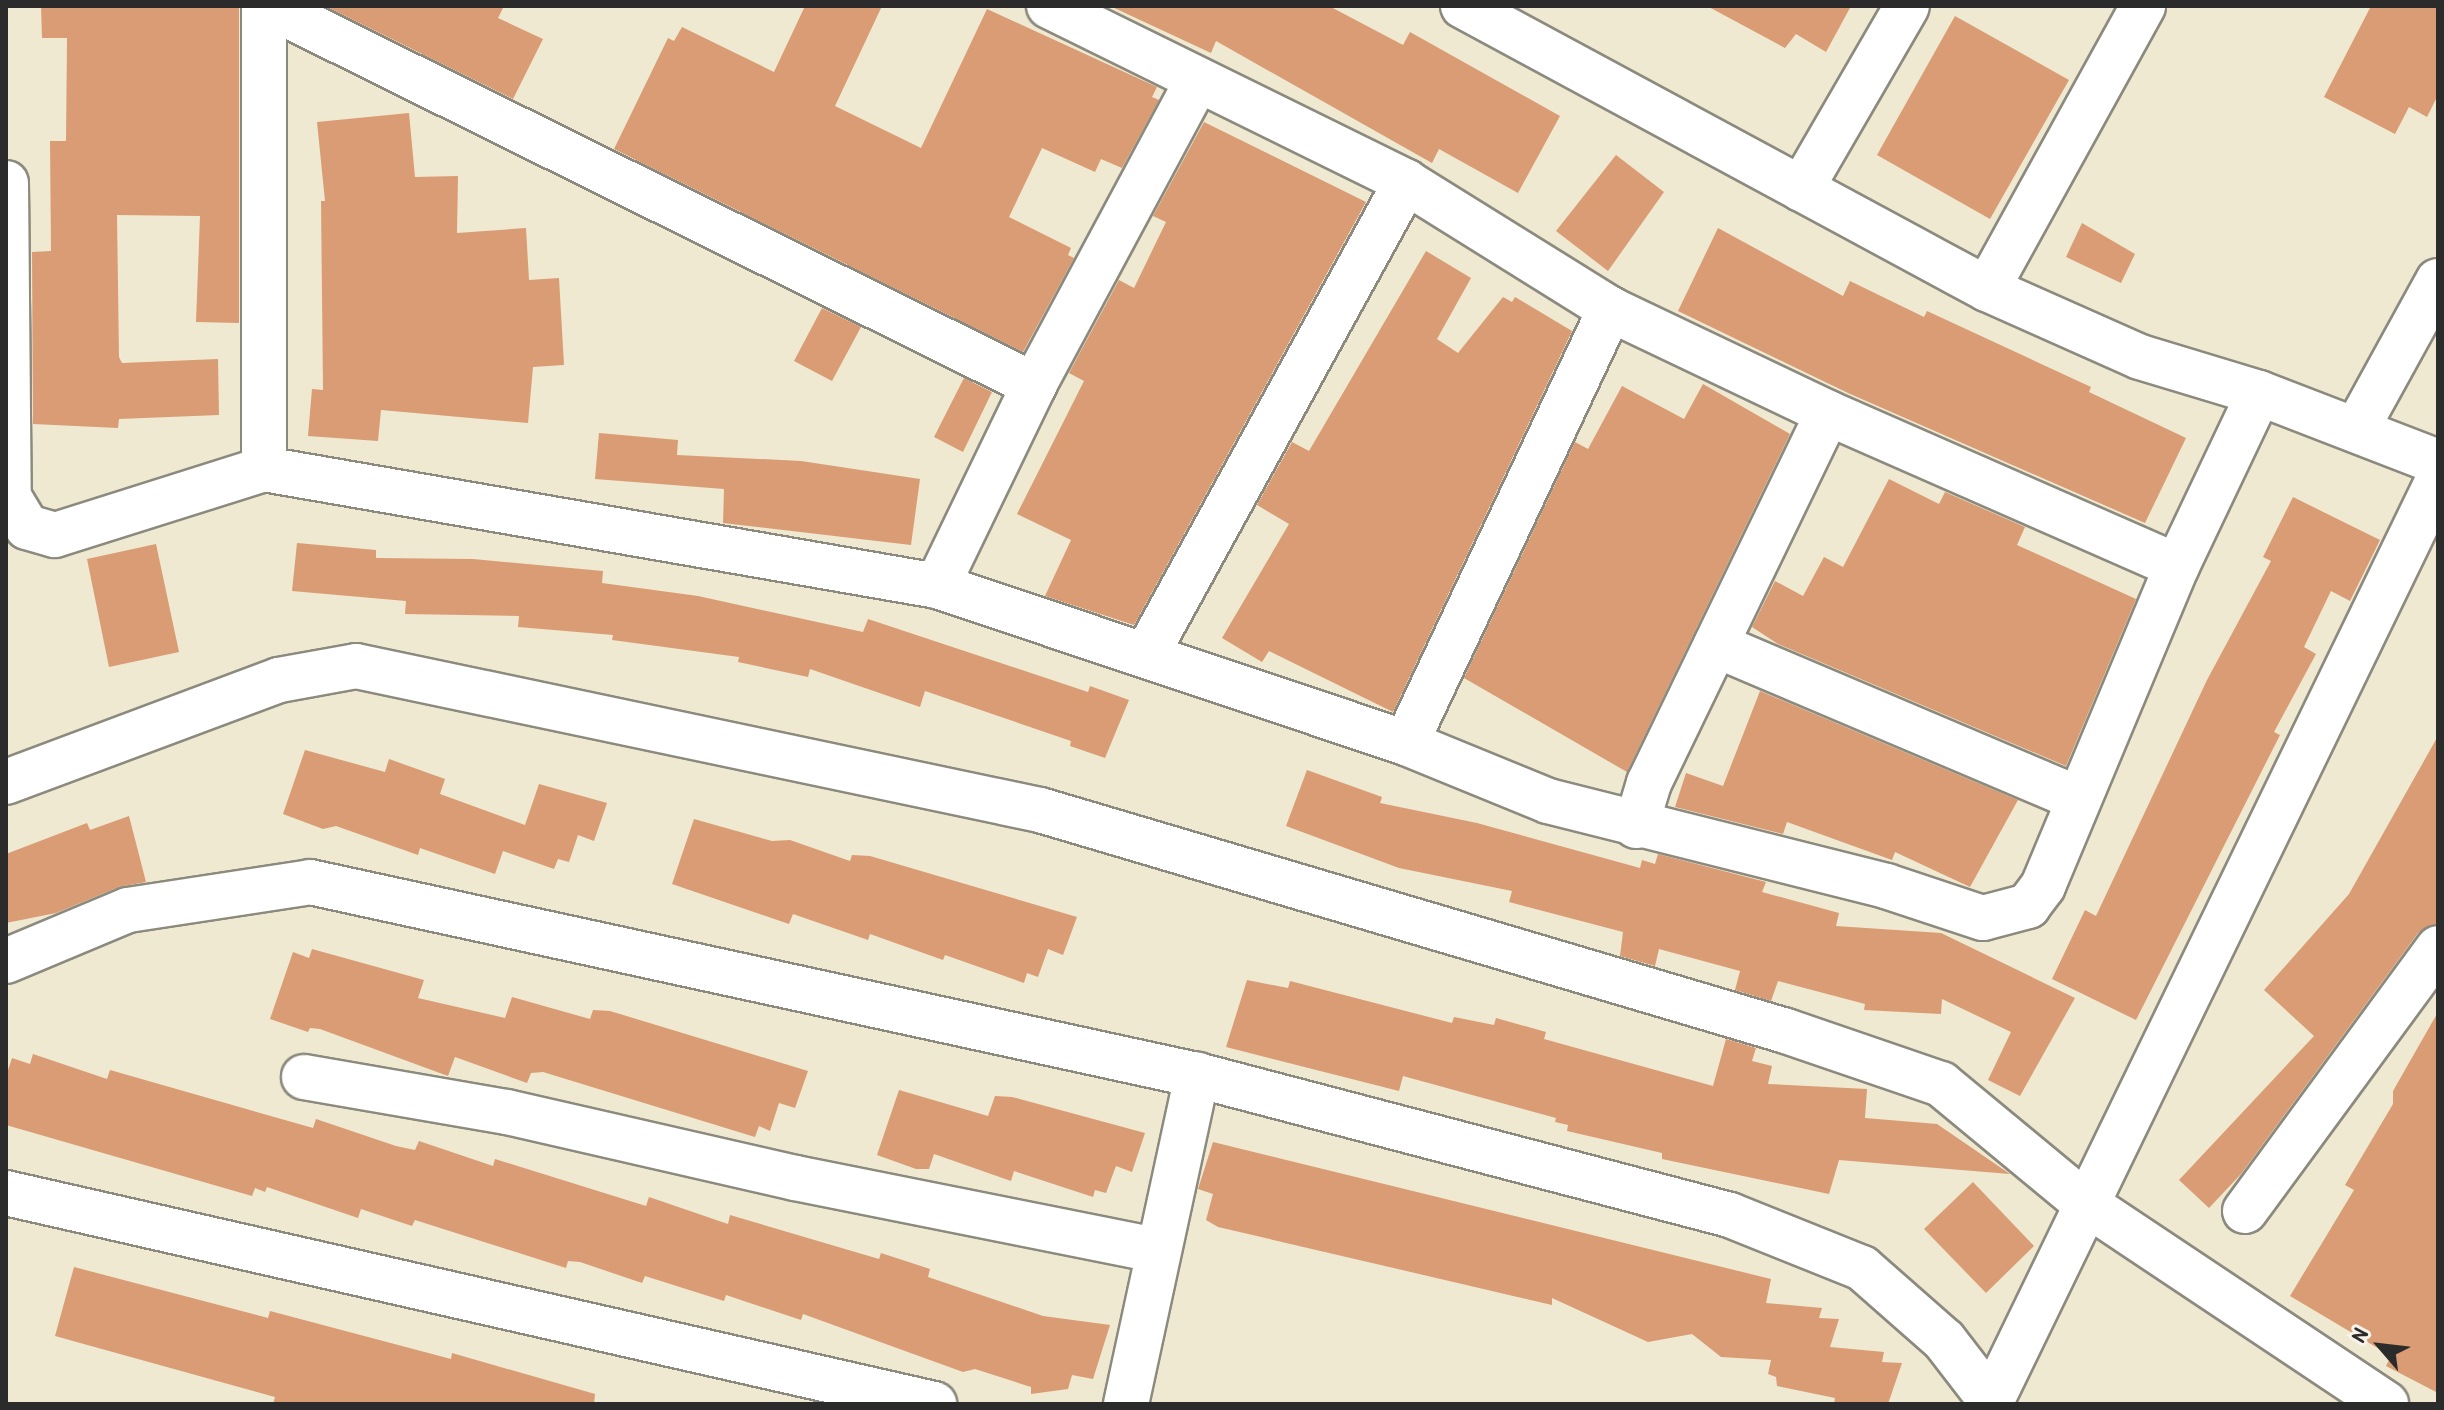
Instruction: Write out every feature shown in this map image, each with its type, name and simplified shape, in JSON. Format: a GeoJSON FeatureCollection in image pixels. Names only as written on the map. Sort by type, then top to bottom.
{"type":"FeatureCollection","features":[{"type":"Feature","properties":{"kind":"street"},"geometry":{"type":"LineString","coordinates":[[264,469],[266,6],[1034,385]]}},
{"type":"Feature","properties":{"kind":"street"},"geometry":{"type":"LineString","coordinates":[[1049,6],[1406,182],[1610,309],[1828,413],[2177,566]]}},
{"type":"Feature","properties":{"kind":"street"},"geometry":{"type":"LineString","coordinates":[[1463,6],[1987,289],[2140,357],[2259,393],[2438,462]]}},
{"type":"Feature","properties":{"kind":"street"},"geometry":{"type":"LineString","coordinates":[[1801,189],[1907,6]]}},
{"type":"Feature","properties":{"kind":"street"},"geometry":{"type":"LineString","coordinates":[[1987,289],[2143,6]]}},
{"type":"Feature","properties":{"kind":"street"},"geometry":{"type":"LineString","coordinates":[[937,586],[1034,385],[1197,81]]}},
{"type":"Feature","properties":{"kind":"street"},"geometry":{"type":"LineString","coordinates":[[1146,655],[1406,182]]}},
{"type":"Feature","properties":{"kind":"street"},"geometry":{"type":"LineString","coordinates":[[6,183],[9,497],[27,527],[55,535],[264,469],[937,586],[1406,743],[1548,801],[1636,826],[1886,886],[1983,918],[2028,906],[2043,886],[2177,566],[2259,393]]}},
{"type":"Feature","properties":{"kind":"street"},"geometry":{"type":"LineString","coordinates":[[2356,430],[2438,281]]}},
{"type":"Feature","properties":{"kind":"street"},"geometry":{"type":"LineString","coordinates":[[1406,743],[1610,309]]}},
{"type":"Feature","properties":{"kind":"street"},"geometry":{"type":"LineString","coordinates":[[1636,826],[1649,783],[1828,413]]}},
{"type":"Feature","properties":{"kind":"street"},"geometry":{"type":"LineString","coordinates":[[6,961],[128,910],[310,882],[1197,1075],[1730,1215],[1862,1268],[1944,1340],[1991,1402],[2438,480]]}},
{"type":"Feature","properties":{"kind":"street"},"geometry":{"type":"LineString","coordinates":[[1716,645],[2079,799]]}},
{"type":"Feature","properties":{"kind":"street"},"geometry":{"type":"LineString","coordinates":[[6,782],[279,680],[356,666],[1040,810],[1786,1031],[1941,1084],[2085,1203],[2386,1404]]}},
{"type":"Feature","properties":{"kind":"street"},"geometry":{"type":"LineString","coordinates":[[2245,1211],[2438,948]]}},
{"type":"Feature","properties":{"kind":"street"},"geometry":{"type":"LineString","coordinates":[[1126,1404],[1156,1250],[1197,1075]]}},
{"type":"Feature","properties":{"kind":"street"},"geometry":{"type":"LineString","coordinates":[[304,1077],[507,1112],[795,1178],[1156,1250]]}},
{"type":"Feature","properties":{"kind":"street"},"geometry":{"type":"LineString","coordinates":[[6,1193],[934,1404]]}},
{"type":"Feature","properties":{"kind":"building"},"geometry":{"type":"Polygon","coordinates":[[[41,6],[239,6],[239,323],[196,322],[200,216],[117,215],[119,357],[122,363],[218,359],[219,415],[119,419],[118,428],[33,424],[32,252],[51,251],[50,141],[66,141],[67,38],[42,38],[41,6]]]}},
{"type":"Feature","properties":{"kind":"building"},"geometry":{"type":"Polygon","coordinates":[[[325,6],[504,6],[498,18],[543,39],[513,99],[325,6]]]}},
{"type":"Feature","properties":{"kind":"building"},"geometry":{"type":"Polygon","coordinates":[[[805,6],[882,6],[835,106],[921,148],[987,9],[1157,87],[1152,97],[1159,100],[1122,168],[1101,159],[1095,172],[1042,148],[1009,217],[1071,248],[1068,255],[1074,258],[1023,352],[614,149],[668,38],[674,41],[682,27],[774,72],[805,6]]]}},
{"type":"Feature","properties":{"kind":"building"},"geometry":{"type":"Polygon","coordinates":[[[1110,6],[1329,6],[1403,45],[1410,32],[1560,116],[1518,193],[1439,149],[1432,163],[1216,41],[1211,53],[1110,6]]]}},
{"type":"Feature","properties":{"kind":"building"},"geometry":{"type":"Polygon","coordinates":[[[1707,6],[1851,6],[1826,52],[1796,34],[1785,48],[1707,6]]]}},
{"type":"Feature","properties":{"kind":"building"},"geometry":{"type":"Polygon","coordinates":[[[2371,6],[2438,6],[2438,95],[2427,117],[2409,107],[2395,134],[2324,97],[2371,6]]]}},
{"type":"Feature","properties":{"kind":"building"},"geometry":{"type":"Polygon","coordinates":[[[1955,16],[2069,80],[1990,219],[1877,155],[1955,16]]]}},
{"type":"Feature","properties":{"kind":"building"},"geometry":{"type":"Polygon","coordinates":[[[409,113],[415,177],[458,176],[457,233],[526,228],[529,280],[559,278],[564,365],[533,367],[528,423],[381,410],[378,441],[308,436],[312,389],[323,390],[321,201],[325,201],[317,122],[409,113]]]}},
{"type":"Feature","properties":{"kind":"building"},"geometry":{"type":"Polygon","coordinates":[[[1204,122],[1366,202],[1134,625],[1045,596],[1071,540],[1017,514],[1084,381],[1069,373],[1119,280],[1134,288],[1166,222],[1153,216],[1204,122]]]}},
{"type":"Feature","properties":{"kind":"building"},"geometry":{"type":"Polygon","coordinates":[[[1616,155],[1664,192],[1608,271],[1556,231],[1616,155]]]}},
{"type":"Feature","properties":{"kind":"building"},"geometry":{"type":"Polygon","coordinates":[[[2082,223],[2135,254],[2121,283],[2066,257],[2082,223]]]}},
{"type":"Feature","properties":{"kind":"building"},"geometry":{"type":"Polygon","coordinates":[[[1718,228],[1843,296],[1850,281],[1924,317],[1927,311],[2091,387],[2089,392],[2186,438],[2145,523],[1848,393],[1678,311],[1718,228]]]}},
{"type":"Feature","properties":{"kind":"building"},"geometry":{"type":"Polygon","coordinates":[[[1426,251],[1471,278],[1437,339],[1458,353],[1503,297],[1512,302],[1515,297],[1572,331],[1393,712],[1269,651],[1262,662],[1222,638],[1289,524],[1257,505],[1292,442],[1309,451],[1426,251]]]}},
{"type":"Feature","properties":{"kind":"building"},"geometry":{"type":"Polygon","coordinates":[[[822,308],[861,327],[832,381],[794,361],[822,308]]]}},
{"type":"Feature","properties":{"kind":"building"},"geometry":{"type":"Polygon","coordinates":[[[964,378],[992,392],[963,452],[934,437],[964,378]]]}},
{"type":"Feature","properties":{"kind":"building"},"geometry":{"type":"Polygon","coordinates":[[[1703,384],[1790,434],[1627,772],[1464,678],[1575,442],[1588,449],[1622,386],[1684,419],[1703,384]]]}},
{"type":"Feature","properties":{"kind":"building"},"geometry":{"type":"Polygon","coordinates":[[[599,433],[678,440],[677,455],[801,461],[920,479],[911,545],[723,523],[724,489],[595,479],[599,433]]]}},
{"type":"Feature","properties":{"kind":"building"},"geometry":{"type":"Polygon","coordinates":[[[1889,479],[1939,504],[1945,492],[2025,527],[2017,545],[2136,599],[2066,766],[1778,644],[1752,627],[1775,581],[1803,596],[1824,557],[1843,567],[1889,479]]]}},
{"type":"Feature","properties":{"kind":"building"},"geometry":{"type":"Polygon","coordinates":[[[2293,497],[2380,540],[2350,601],[2331,591],[2304,647],[2316,654],[2274,732],[2280,735],[2136,1020],[2052,979],[2085,910],[2096,916],[2207,680],[2271,561],[2263,557],[2293,497]]]}},
{"type":"Feature","properties":{"kind":"building"},"geometry":{"type":"Polygon","coordinates":[[[297,543],[376,550],[376,558],[473,559],[603,571],[602,583],[698,596],[863,632],[868,619],[1088,692],[1090,686],[1129,700],[1105,758],[1070,746],[1071,741],[925,691],[920,707],[810,669],[808,677],[738,662],[739,657],[612,640],[613,635],[518,627],[519,616],[405,614],[406,601],[292,591],[297,543]]]}},
{"type":"Feature","properties":{"kind":"building"},"geometry":{"type":"Polygon","coordinates":[[[156,544],[179,652],[109,667],[87,559],[156,544]]]}},
{"type":"Feature","properties":{"kind":"building"},"geometry":{"type":"Polygon","coordinates":[[[1760,691],[2018,800],[1970,887],[1895,852],[1892,860],[1787,822],[1783,834],[1675,807],[1686,773],[1723,786],[1760,691]]]}},
{"type":"Feature","properties":{"kind":"building"},"geometry":{"type":"Polygon","coordinates":[[[2438,736],[2438,923],[2418,933],[2241,1174],[2209,1208],[2179,1180],[2314,1036],[2264,990],[2349,894],[2438,736]]]}},
{"type":"Feature","properties":{"kind":"building"},"geometry":{"type":"Polygon","coordinates":[[[305,750],[385,772],[389,759],[445,779],[440,794],[525,825],[539,784],[607,803],[594,841],[578,835],[569,862],[558,859],[554,869],[503,851],[495,874],[420,848],[418,855],[336,826],[323,829],[283,814],[305,750]]]}},
{"type":"Feature","properties":{"kind":"building"},"geometry":{"type":"Polygon","coordinates":[[[1307,770],[1382,797],[1380,803],[1477,823],[1640,868],[1642,860],[1655,864],[1658,854],[1766,882],[1762,892],[1839,913],[1836,926],[1941,933],[2075,998],[2020,1096],[1988,1080],[2011,1032],[1942,999],[1941,1014],[1864,1010],[1865,1004],[1778,981],[1771,1001],[1735,990],[1740,971],[1659,949],[1655,966],[1620,956],[1623,932],[1509,902],[1512,891],[1399,868],[1286,826],[1307,770]]]}},
{"type":"Feature","properties":{"kind":"building"},"geometry":{"type":"Polygon","coordinates":[[[129,816],[146,882],[119,887],[56,913],[6,923],[6,854],[87,823],[90,830],[129,816]]]}},
{"type":"Feature","properties":{"kind":"building"},"geometry":{"type":"Polygon","coordinates":[[[694,819],[772,841],[790,840],[850,861],[852,855],[870,856],[1077,917],[1063,955],[1048,949],[1038,977],[1027,973],[1024,983],[945,955],[943,960],[870,934],[868,940],[793,914],[789,924],[672,884],[694,819]]]}},
{"type":"Feature","properties":{"kind":"building"},"geometry":{"type":"Polygon","coordinates":[[[312,949],[424,980],[418,998],[505,1018],[512,997],[590,1019],[593,1010],[610,1011],[808,1071],[795,1108],[779,1103],[770,1131],[759,1126],[755,1137],[543,1072],[531,1073],[527,1083],[455,1057],[448,1076],[320,1029],[310,1028],[308,1032],[270,1019],[293,952],[309,958],[312,949]]]}},
{"type":"Feature","properties":{"kind":"building"},"geometry":{"type":"Polygon","coordinates":[[[1247,980],[1288,988],[1290,981],[1452,1023],[1454,1017],[1494,1025],[1496,1018],[1546,1032],[1544,1039],[1713,1086],[1726,1039],[1756,1048],[1752,1061],[1772,1066],[1768,1084],[1867,1089],[1865,1118],[1937,1124],[2010,1174],[1839,1160],[1829,1194],[1662,1159],[1662,1153],[1567,1131],[1568,1125],[1555,1122],[1556,1118],[1403,1076],[1399,1091],[1226,1047],[1247,980]]]}},
{"type":"Feature","properties":{"kind":"building"},"geometry":{"type":"Polygon","coordinates":[[[2438,1012],[2438,1393],[2386,1366],[2391,1356],[2290,1296],[2354,1190],[2345,1185],[2393,1104],[2393,1091],[2438,1012]]]}},
{"type":"Feature","properties":{"kind":"building"},"geometry":{"type":"Polygon","coordinates":[[[33,1054],[107,1079],[110,1070],[313,1128],[316,1119],[396,1146],[415,1150],[419,1141],[493,1166],[495,1159],[646,1206],[649,1197],[728,1224],[730,1215],[879,1259],[881,1253],[930,1269],[928,1277],[1043,1316],[1110,1325],[1093,1379],[1072,1375],[1068,1389],[1031,1394],[1031,1387],[975,1369],[963,1372],[803,1314],[801,1320],[726,1295],[724,1301],[645,1276],[642,1283],[580,1262],[568,1261],[566,1268],[415,1220],[412,1226],[361,1209],[358,1218],[267,1187],[265,1192],[255,1188],[252,1196],[6,1125],[6,1076],[12,1058],[30,1064],[33,1054]]]}},
{"type":"Feature","properties":{"kind":"building"},"geometry":{"type":"Polygon","coordinates":[[[899,1090],[988,1116],[995,1096],[1012,1097],[1145,1133],[1132,1172],[1116,1166],[1106,1193],[1095,1190],[1093,1197],[1014,1171],[1011,1181],[934,1154],[929,1169],[916,1169],[877,1155],[899,1090]]]}},
{"type":"Feature","properties":{"kind":"building"},"geometry":{"type":"Polygon","coordinates":[[[1213,1142],[1771,1279],[1766,1303],[1822,1308],[1819,1318],[1839,1319],[1830,1347],[1884,1352],[1882,1362],[1902,1363],[1888,1404],[1834,1404],[1835,1398],[1777,1386],[1776,1377],[1768,1374],[1771,1360],[1721,1357],[1692,1334],[1648,1342],[1552,1298],[1552,1305],[1218,1227],[1206,1220],[1213,1194],[1198,1189],[1213,1142]]]}},
{"type":"Feature","properties":{"kind":"building"},"geometry":{"type":"Polygon","coordinates":[[[1973,1182],[2034,1246],[1986,1293],[1924,1229],[1973,1182]]]}},
{"type":"Feature","properties":{"kind":"building"},"geometry":{"type":"Polygon","coordinates":[[[74,1267],[268,1318],[270,1311],[451,1359],[452,1353],[595,1394],[594,1404],[273,1404],[275,1397],[55,1336],[74,1267]]]}}]}
